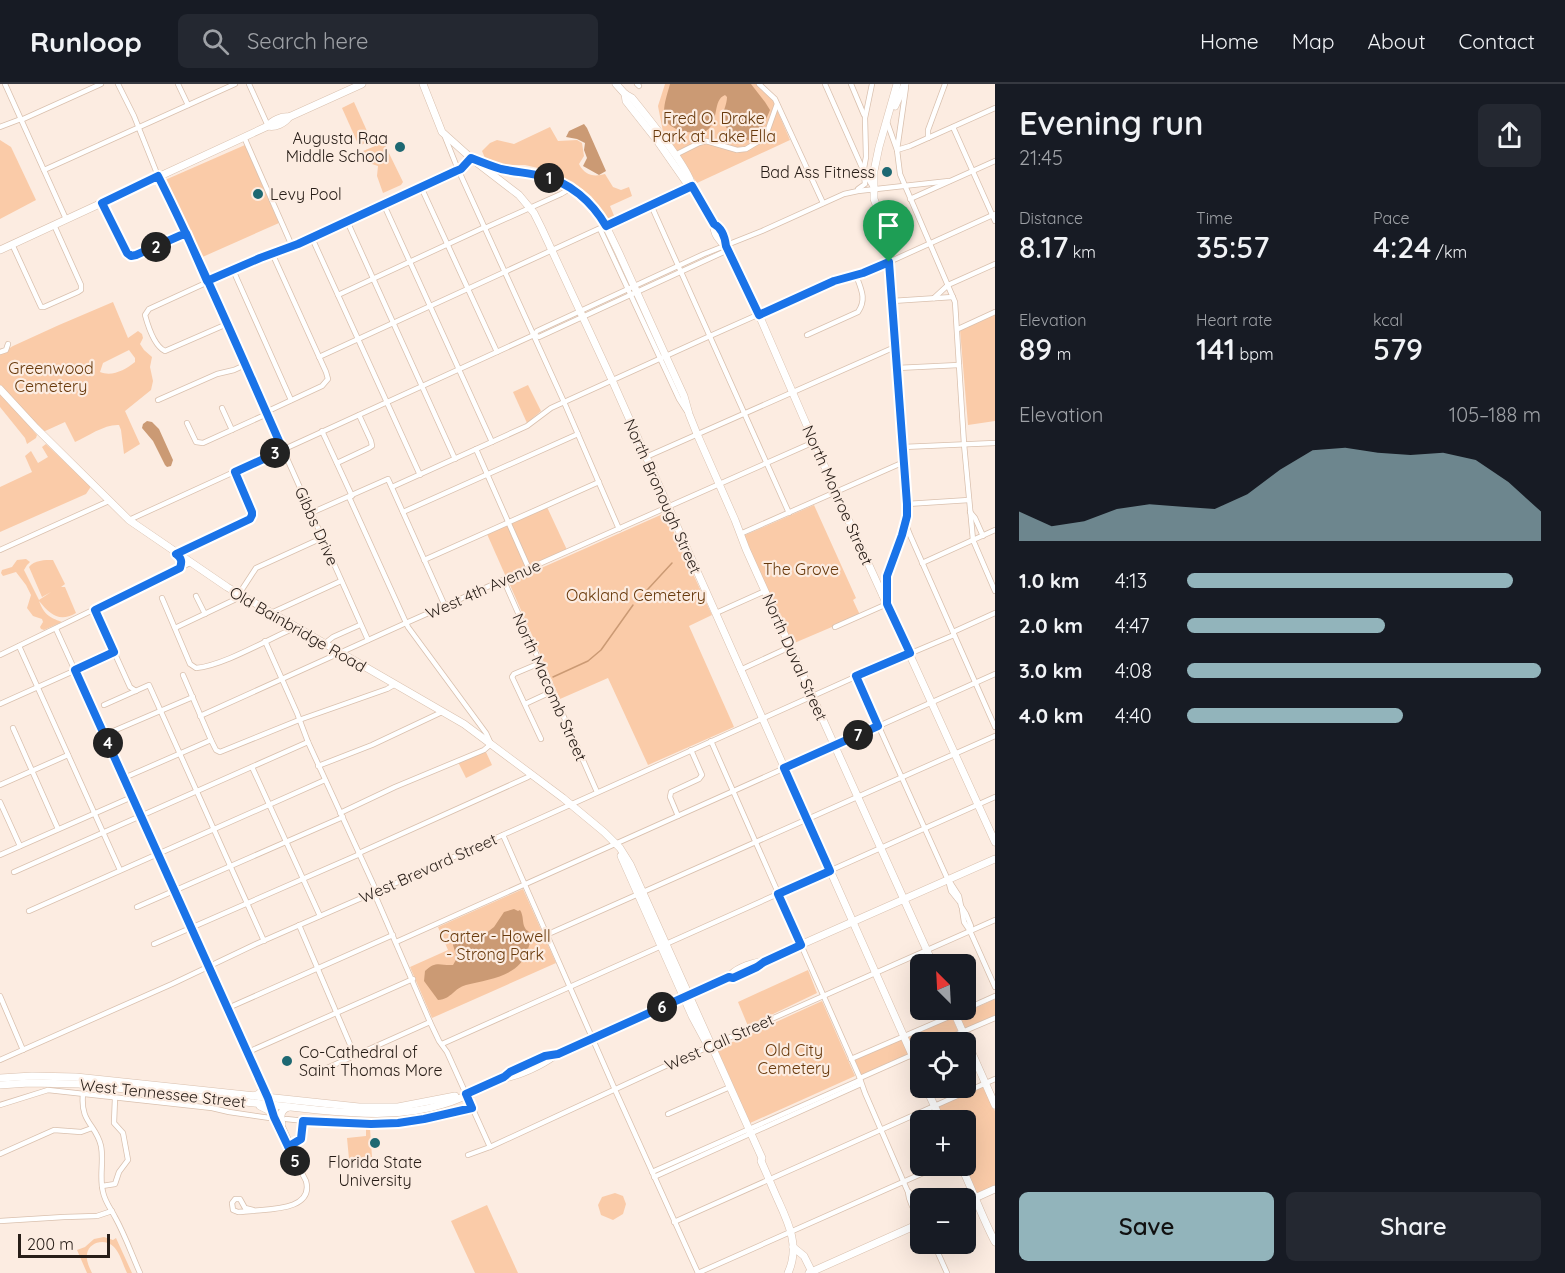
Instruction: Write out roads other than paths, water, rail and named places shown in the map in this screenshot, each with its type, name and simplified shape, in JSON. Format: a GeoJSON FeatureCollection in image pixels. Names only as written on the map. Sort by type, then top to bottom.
{"type":"FeatureCollection","features":[{"type":"Feature","properties":{"kind":"main road"},"geometry":{"type":"LineString","coordinates":[[0,250],[268,126],[273,127],[286,121],[289,117],[362,84]]}},
{"type":"Feature","properties":{"kind":"main road"},"geometry":{"type":"LineString","coordinates":[[423,84],[442,132],[451,139]]}},
{"type":"Feature","properties":{"kind":"main road","name":"North Monroe Street"},"geometry":{"type":"LineString","coordinates":[[616,84],[638,105],[691,180],[692,186],[714,224],[719,226],[836,492],[995,842]]}},
{"type":"Feature","properties":{"kind":"main road"},"geometry":{"type":"LineString","coordinates":[[883,595],[887,578],[906,535],[907,504],[889,262],[875,189],[874,171],[897,84]]}},
{"type":"Feature","properties":{"kind":"main road"},"geometry":{"type":"LineString","coordinates":[[887,122],[906,84]]}},
{"type":"Feature","properties":{"kind":"main road"},"geometry":{"type":"LineString","coordinates":[[431,102],[451,139]]}},
{"type":"Feature","properties":{"kind":"main road","name":"North Duval Street"},"geometry":{"type":"LineString","coordinates":[[451,139],[471,158],[501,169],[545,177],[569,186],[587,201],[603,227],[663,357],[684,396],[689,414],[718,484],[928,954]]}},
{"type":"Feature","properties":{"kind":"main road","name":"North Bronough Street"},"geometry":{"type":"LineString","coordinates":[[471,158],[514,190],[530,208],[541,226],[910,1050]]}},
{"type":"Feature","properties":{"kind":"main road","name":"Old Bainbridge Road"},"geometry":{"type":"LineString","coordinates":[[0,389],[129,520],[240,595],[464,724],[570,804],[616,844]]}},
{"type":"Feature","properties":{"kind":"main road"},"geometry":{"type":"LineString","coordinates":[[876,580],[883,581],[887,578]]}},
{"type":"Feature","properties":{"kind":"main road"},"geometry":{"type":"LineString","coordinates":[[887,578],[887,604]]}},
{"type":"Feature","properties":{"kind":"main road"},"geometry":{"type":"LineString","coordinates":[[616,844],[627,858],[663,945],[762,1158],[761,1161],[791,1231],[792,1263],[788,1273]]}},
{"type":"Feature","properties":{"kind":"main road","name":"West Tennessee Street"},"geometry":{"type":"LineString","coordinates":[[0,1078],[76,1077],[251,1099],[290,1107],[358,1113],[391,1113],[436,1107],[504,1077],[538,1059],[558,1054],[729,977],[731,973],[754,963],[764,962],[995,859]]}},
{"type":"Feature","properties":{"kind":"main road"},"geometry":{"type":"LineString","coordinates":[[957,1020],[962,1032]]}},
{"type":"Feature","properties":{"kind":"main road"},"geometry":{"type":"LineString","coordinates":[[976,1063],[995,1106]]}},
{"type":"Feature","properties":{"kind":"main road"},"geometry":{"type":"LineString","coordinates":[[262,1083],[260,1093],[251,1099],[266,1109],[272,1117]]}},
{"type":"Feature","properties":{"kind":"main road","name":"West Tennessee Street"},"geometry":{"type":"LineString","coordinates":[[0,1085],[79,1084],[251,1099]]}},
{"type":"Feature","properties":{"kind":"main road","name":"West Tennessee Street"},"geometry":{"type":"LineString","coordinates":[[270,1102],[382,1108],[411,1105],[466,1094]]}},
{"type":"Feature","properties":{"kind":"main road"},"geometry":{"type":"LineString","coordinates":[[931,1098],[937,1110]]}},
{"type":"Feature","properties":{"kind":"main road"},"geometry":{"type":"LineString","coordinates":[[284,1122],[281,1113],[290,1107]]}},
{"type":"Feature","properties":{"kind":"main road"},"geometry":{"type":"LineString","coordinates":[[976,1198],[995,1190]]}},
{"type":"Feature","properties":{"kind":"main road"},"geometry":{"type":"LineString","coordinates":[[976,1201],[995,1242]]}},
{"type":"Feature","properties":{"kind":"main road"},"geometry":{"type":"LineString","coordinates":[[793,1247],[804,1256],[810,1273],[910,1226]]}},
{"type":"Feature","properties":{"kind":"main road"},"geometry":{"type":"LineString","coordinates":[[783,1273],[793,1247]]}},
{"type":"Feature","properties":{"kind":"street"},"geometry":{"type":"LineString","coordinates":[[5,84],[66,219]]}},
{"type":"Feature","properties":{"kind":"street"},"geometry":{"type":"LineString","coordinates":[[0,127],[101,84]]}},
{"type":"Feature","properties":{"kind":"street","name":"Gibbs Drive"},"geometry":{"type":"LineString","coordinates":[[118,84],[368,640]]}},
{"type":"Feature","properties":{"kind":"street"},"geometry":{"type":"LineString","coordinates":[[178,84],[188,105]]}},
{"type":"Feature","properties":{"kind":"street"},"geometry":{"type":"LineString","coordinates":[[44,170],[235,84]]}},
{"type":"Feature","properties":{"kind":"street"},"geometry":{"type":"LineString","coordinates":[[249,84],[268,126]]}},
{"type":"Feature","properties":{"kind":"street"},"geometry":{"type":"LineString","coordinates":[[759,84],[777,104],[823,203]]}},
{"type":"Feature","properties":{"kind":"street"},"geometry":{"type":"LineString","coordinates":[[825,84],[863,171],[875,189]]}},
{"type":"Feature","properties":{"kind":"street"},"geometry":{"type":"LineString","coordinates":[[851,84],[865,118]]}},
{"type":"Feature","properties":{"kind":"street"},"geometry":{"type":"LineString","coordinates":[[129,520],[534,335],[537,331],[681,272],[762,231],[862,187],[865,184],[863,171],[866,157],[865,118],[872,84]]}},
{"type":"Feature","properties":{"kind":"street"},"geometry":{"type":"LineString","coordinates":[[906,84],[897,150],[899,171],[954,297],[972,540],[995,591]]}},
{"type":"Feature","properties":{"kind":"street"},"geometry":{"type":"LineString","coordinates":[[927,138],[945,84]]}},
{"type":"Feature","properties":{"kind":"street"},"geometry":{"type":"LineString","coordinates":[[672,156],[706,141],[737,150],[746,149],[766,135],[777,104]]}},
{"type":"Feature","properties":{"kind":"street"},"geometry":{"type":"LineString","coordinates":[[897,150],[995,108]]}},
{"type":"Feature","properties":{"kind":"street"},"geometry":{"type":"LineString","coordinates":[[887,122],[897,150]]}},
{"type":"Feature","properties":{"kind":"street"},"geometry":{"type":"LineString","coordinates":[[953,127],[995,221]]}},
{"type":"Feature","properties":{"kind":"street"},"geometry":{"type":"LineString","coordinates":[[442,132],[619,529]]}},
{"type":"Feature","properties":{"kind":"street"},"geometry":{"type":"LineString","coordinates":[[244,137],[292,246]]}},
{"type":"Feature","properties":{"kind":"street"},"geometry":{"type":"LineString","coordinates":[[853,147],[866,143]]}},
{"type":"Feature","properties":{"kind":"street"},"geometry":{"type":"LineString","coordinates":[[227,324],[169,350],[163,350],[159,347],[149,326],[146,313],[153,307],[232,270],[312,238],[459,170],[471,158]]}},
{"type":"Feature","properties":{"kind":"street"},"geometry":{"type":"LineString","coordinates":[[910,199],[995,160]]}},
{"type":"Feature","properties":{"kind":"street"},"geometry":{"type":"LineString","coordinates":[[863,171],[869,174],[874,171]]}},
{"type":"Feature","properties":{"kind":"street"},"geometry":{"type":"LineString","coordinates":[[853,191],[949,181]]}},
{"type":"Feature","properties":{"kind":"street"},"geometry":{"type":"LineString","coordinates":[[338,295],[561,194],[569,186]]}},
{"type":"Feature","properties":{"kind":"street"},"geometry":{"type":"LineString","coordinates":[[319,357],[692,186]]}},
{"type":"Feature","properties":{"kind":"street"},"geometry":{"type":"LineString","coordinates":[[421,188],[497,352]]}},
{"type":"Feature","properties":{"kind":"street"},"geometry":{"type":"LineString","coordinates":[[102,203],[123,248],[129,255],[144,252],[186,233]]}},
{"type":"Feature","properties":{"kind":"street"},"geometry":{"type":"LineString","coordinates":[[384,205],[492,442]]}},
{"type":"Feature","properties":{"kind":"street"},"geometry":{"type":"LineString","coordinates":[[651,205],[789,513]]}},
{"type":"Feature","properties":{"kind":"street"},"geometry":{"type":"LineString","coordinates":[[392,487],[527,426],[543,413],[564,402],[663,357],[834,281],[889,262],[994,215]]}},
{"type":"Feature","properties":{"kind":"street"},"geometry":{"type":"LineString","coordinates":[[347,221],[455,459]]}},
{"type":"Feature","properties":{"kind":"street"},"geometry":{"type":"LineString","coordinates":[[12,244],[41,307],[44,307],[81,290],[81,285],[54,225]]}},
{"type":"Feature","properties":{"kind":"street"},"geometry":{"type":"LineString","coordinates":[[312,238],[420,475]]}},
{"type":"Feature","properties":{"kind":"street"},"geometry":{"type":"LineString","coordinates":[[632,291],[704,254],[727,248]]}},
{"type":"Feature","properties":{"kind":"street"},"geometry":{"type":"LineString","coordinates":[[187,423],[196,442],[201,443],[322,386],[327,381],[326,372],[272,253]]}},
{"type":"Feature","properties":{"kind":"street"},"geometry":{"type":"LineString","coordinates":[[704,254],[707,259]]}},
{"type":"Feature","properties":{"kind":"street"},"geometry":{"type":"LineString","coordinates":[[934,298],[948,285],[995,264]]}},
{"type":"Feature","properties":{"kind":"street"},"geometry":{"type":"LineString","coordinates":[[232,270],[291,400]]}},
{"type":"Feature","properties":{"kind":"street"},"geometry":{"type":"LineString","coordinates":[[807,335],[860,310],[864,297],[856,275]]}},
{"type":"Feature","properties":{"kind":"street"},"geometry":{"type":"LineString","coordinates":[[892,301],[954,297]]}},
{"type":"Feature","properties":{"kind":"street"},"geometry":{"type":"LineString","coordinates":[[958,329],[995,312]]}},
{"type":"Feature","properties":{"kind":"street"},"geometry":{"type":"LineString","coordinates":[[0,352],[6,350],[8,344]]}},
{"type":"Feature","properties":{"kind":"street"},"geometry":{"type":"LineString","coordinates":[[646,457],[895,347]]}},
{"type":"Feature","properties":{"kind":"street"},"geometry":{"type":"LineString","coordinates":[[158,400],[217,374],[245,365]]}},
{"type":"Feature","properties":{"kind":"street"},"geometry":{"type":"LineString","coordinates":[[897,368],[959,365]]}},
{"type":"Feature","properties":{"kind":"street"},"geometry":{"type":"LineString","coordinates":[[222,408],[232,430]]}},
{"type":"Feature","properties":{"kind":"street"},"geometry":{"type":"LineString","coordinates":[[337,463],[369,448],[372,444],[359,415]]}},
{"type":"Feature","properties":{"kind":"street"},"geometry":{"type":"LineString","coordinates":[[137,907],[287,842],[395,787],[484,750],[491,744],[486,733],[406,623],[322,431]]}},
{"type":"Feature","properties":{"kind":"street"},"geometry":{"type":"LineString","coordinates":[[403,512],[578,434]]}},
{"type":"Feature","properties":{"kind":"street","name":"West 4th Avenue"},"geometry":{"type":"LineString","coordinates":[[200,716],[814,442]]}},
{"type":"Feature","properties":{"kind":"street"},"geometry":{"type":"LineString","coordinates":[[903,447],[995,443]]}},
{"type":"Feature","properties":{"kind":"street"},"geometry":{"type":"LineString","coordinates":[[476,449],[529,569]]}},
{"type":"Feature","properties":{"kind":"street"},"geometry":{"type":"LineString","coordinates":[[740,534],[904,462]]}},
{"type":"Feature","properties":{"kind":"street"},"geometry":{"type":"LineString","coordinates":[[180,568],[182,561],[178,555],[247,522],[252,517],[235,472]]}},
{"type":"Feature","properties":{"kind":"street"},"geometry":{"type":"LineString","coordinates":[[311,513],[388,479],[445,606]]}},
{"type":"Feature","properties":{"kind":"street"},"geometry":{"type":"LineString","coordinates":[[424,560],[599,482]]}},
{"type":"Feature","properties":{"kind":"street"},"geometry":{"type":"LineString","coordinates":[[907,504],[969,500]]}},
{"type":"Feature","properties":{"kind":"street"},"geometry":{"type":"LineString","coordinates":[[0,550],[109,501]]}},
{"type":"Feature","properties":{"kind":"street"},"geometry":{"type":"LineString","coordinates":[[970,512],[983,536]]}},
{"type":"Feature","properties":{"kind":"street"},"geometry":{"type":"LineString","coordinates":[[922,563],[995,530]]}},
{"type":"Feature","properties":{"kind":"street"},"geometry":{"type":"LineString","coordinates":[[906,535],[922,563],[995,727]]}},
{"type":"Feature","properties":{"kind":"street"},"geometry":{"type":"LineString","coordinates":[[175,628],[234,600],[240,595],[256,568],[322,538]]}},
{"type":"Feature","properties":{"kind":"street"},"geometry":{"type":"LineString","coordinates":[[0,655],[190,563]]}},
{"type":"Feature","properties":{"kind":"street"},"geometry":{"type":"LineString","coordinates":[[271,613],[341,581]]}},
{"type":"Feature","properties":{"kind":"street","name":"North Macomb Street"},"geometry":{"type":"LineString","coordinates":[[504,581],[597,792]]}},
{"type":"Feature","properties":{"kind":"street"},"geometry":{"type":"LineString","coordinates":[[715,614],[765,591]]}},
{"type":"Feature","properties":{"kind":"street"},"geometry":{"type":"LineString","coordinates":[[196,596],[205,614]]}},
{"type":"Feature","properties":{"kind":"street"},"geometry":{"type":"LineString","coordinates":[[162,598],[190,664],[196,668],[218,662],[290,630],[294,626]]}},
{"type":"Feature","properties":{"kind":"street"},"geometry":{"type":"LineString","coordinates":[[834,627],[887,604]]}},
{"type":"Feature","properties":{"kind":"street"},"geometry":{"type":"LineString","coordinates":[[95,610],[130,687],[136,691]]}},
{"type":"Feature","properties":{"kind":"street","name":"West Brevard Street"},"geometry":{"type":"LineString","coordinates":[[0,1060],[995,613]]}},
{"type":"Feature","properties":{"kind":"street"},"geometry":{"type":"LineString","coordinates":[[324,644],[333,637],[360,625]]}},
{"type":"Feature","properties":{"kind":"street"},"geometry":{"type":"LineString","coordinates":[[56,629],[270,1102],[284,1122],[298,1165]]}},
{"type":"Feature","properties":{"kind":"street"},"geometry":{"type":"LineString","coordinates":[[265,641],[318,766],[360,853],[375,888],[375,895],[430,1022],[490,1146]]}},
{"type":"Feature","properties":{"kind":"street"},"geometry":{"type":"LineString","coordinates":[[19,646],[120,870]]}},
{"type":"Feature","properties":{"kind":"street"},"geometry":{"type":"LineString","coordinates":[[740,670],[790,647]]}},
{"type":"Feature","properties":{"kind":"street"},"geometry":{"type":"LineString","coordinates":[[0,704],[114,652]]}},
{"type":"Feature","properties":{"kind":"street"},"geometry":{"type":"LineString","coordinates":[[540,663],[513,676],[541,739]]}},
{"type":"Feature","properties":{"kind":"street"},"geometry":{"type":"LineString","coordinates":[[396,942],[995,674]]}},
{"type":"Feature","properties":{"kind":"street"},"geometry":{"type":"LineString","coordinates":[[183,675],[218,752],[387,689],[394,684]]}},
{"type":"Feature","properties":{"kind":"street"},"geometry":{"type":"LineString","coordinates":[[856,676],[924,829],[948,880],[959,896],[962,909],[969,919],[970,931],[995,987]]}},
{"type":"Feature","properties":{"kind":"street"},"geometry":{"type":"LineString","coordinates":[[104,705],[149,686],[264,940]]}},
{"type":"Feature","properties":{"kind":"street"},"geometry":{"type":"LineString","coordinates":[[525,704],[553,691]]}},
{"type":"Feature","properties":{"kind":"street"},"geometry":{"type":"LineString","coordinates":[[104,735],[193,697]]}},
{"type":"Feature","properties":{"kind":"street"},"geometry":{"type":"LineString","coordinates":[[318,766],[372,745],[442,712]]}},
{"type":"Feature","properties":{"kind":"street"},"geometry":{"type":"LineString","coordinates":[[13,728],[58,829]]}},
{"type":"Feature","properties":{"kind":"street"},"geometry":{"type":"LineString","coordinates":[[546,935],[995,736]]}},
{"type":"Feature","properties":{"kind":"street"},"geometry":{"type":"LineString","coordinates":[[123,778],[211,740]]}},
{"type":"Feature","properties":{"kind":"street"},"geometry":{"type":"LineString","coordinates":[[711,741],[910,1195]]}},
{"type":"Feature","properties":{"kind":"street"},"geometry":{"type":"LineString","coordinates":[[14,872],[308,742]]}},
{"type":"Feature","properties":{"kind":"street"},"geometry":{"type":"LineString","coordinates":[[678,816],[670,792],[699,779],[702,775],[692,750]]}},
{"type":"Feature","properties":{"kind":"street"},"geometry":{"type":"LineString","coordinates":[[0,785],[68,755]]}},
{"type":"Feature","properties":{"kind":"street"},"geometry":{"type":"LineString","coordinates":[[252,766],[320,916]]}},
{"type":"Feature","properties":{"kind":"street"},"geometry":{"type":"LineString","coordinates":[[154,944],[304,879],[531,774]]}},
{"type":"Feature","properties":{"kind":"street"},"geometry":{"type":"LineString","coordinates":[[29,910],[325,780]]}},
{"type":"Feature","properties":{"kind":"street"},"geometry":{"type":"LineString","coordinates":[[0,855],[132,797]]}},
{"type":"Feature","properties":{"kind":"street"},"geometry":{"type":"LineString","coordinates":[[442,1044],[995,797]]}},
{"type":"Feature","properties":{"kind":"street"},"geometry":{"type":"LineString","coordinates":[[0,802],[20,846]]}},
{"type":"Feature","properties":{"kind":"street"},"geometry":{"type":"LineString","coordinates":[[503,835],[698,1273],[916,1176]]}},
{"type":"Feature","properties":{"kind":"street","name":"West Call Street"},"geometry":{"type":"LineString","coordinates":[[468,1155],[995,920]]}},
{"type":"Feature","properties":{"kind":"street"},"geometry":{"type":"LineString","coordinates":[[299,925],[355,1056]]}},
{"type":"Feature","properties":{"kind":"street"},"geometry":{"type":"LineString","coordinates":[[228,1008],[393,935]]}},
{"type":"Feature","properties":{"kind":"street"},"geometry":{"type":"LineString","coordinates":[[248,1052],[412,979]]}},
{"type":"Feature","properties":{"kind":"street"},"geometry":{"type":"LineString","coordinates":[[0,996],[24,1050]]}},
{"type":"Feature","properties":{"kind":"street"},"geometry":{"type":"LineString","coordinates":[[976,1005],[995,996]]}},
{"type":"Feature","properties":{"kind":"street"},"geometry":{"type":"LineString","coordinates":[[962,1032],[995,1018]]}},
{"type":"Feature","properties":{"kind":"street"},"geometry":{"type":"LineString","coordinates":[[851,1059],[937,1020]]}},
{"type":"Feature","properties":{"kind":"street"},"geometry":{"type":"LineString","coordinates":[[318,1072],[430,1022]]}},
{"type":"Feature","properties":{"kind":"street"},"geometry":{"type":"LineString","coordinates":[[653,1175],[839,1092],[910,1056]]}},
{"type":"Feature","properties":{"kind":"street"},"geometry":{"type":"LineString","coordinates":[[674,1222],[995,1079]]}},
{"type":"Feature","properties":{"kind":"street"},"geometry":{"type":"LineString","coordinates":[[668,1114],[728,1088]]}},
{"type":"Feature","properties":{"kind":"street"},"geometry":{"type":"LineString","coordinates":[[0,1105],[47,1090],[208,1107],[272,1117]]}},
{"type":"Feature","properties":{"kind":"street"},"geometry":{"type":"LineString","coordinates":[[83,1094],[83,1111],[101,1147],[102,1186],[105,1198],[140,1273]]}},
{"type":"Feature","properties":{"kind":"street"},"geometry":{"type":"LineString","coordinates":[[102,1186],[116,1183],[119,1171],[128,1160],[123,1134],[114,1123],[115,1098]]}},
{"type":"Feature","properties":{"kind":"street"},"geometry":{"type":"LineString","coordinates":[[253,1210],[245,1208],[239,1199],[235,1199],[232,1203],[232,1208],[237,1212],[280,1208],[297,1203],[307,1191],[307,1185],[298,1165],[272,1117],[270,1102]]}},
{"type":"Feature","properties":{"kind":"street"},"geometry":{"type":"LineString","coordinates":[[284,1122],[398,1123],[472,1108]]}},
{"type":"Feature","properties":{"kind":"street"},"geometry":{"type":"LineString","coordinates":[[291,1145],[301,1139],[303,1121]]}},
{"type":"Feature","properties":{"kind":"street"},"geometry":{"type":"LineString","coordinates":[[0,1154],[54,1130],[82,1132],[92,1128]]}},
{"type":"Feature","properties":{"kind":"street"},"geometry":{"type":"LineString","coordinates":[[0,1221],[99,1216],[112,1211]]}},
{"type":"Feature","properties":{"kind":"street"},"geometry":{"type":"LineString","coordinates":[[938,1254],[947,1273]]}},
{"type":"Feature","properties":{"kind":"waterway"},"geometry":{"type":"LineString","coordinates":[[637,601],[672,563]]}},
{"type":"Feature","properties":{"kind":"waterway"},"geometry":{"type":"LineString","coordinates":[[553,677],[588,661],[601,650],[633,605]]}},
{"type":"Feature","properties":{"kind":"place","name":"Augusta Raa Middle School"},"geometry":{"type":"Point","coordinates":[400,147]}},
{"type":"Feature","properties":{"kind":"place","name":"Bad Ass Fitness"},"geometry":{"type":"Point","coordinates":[887,172]}},
{"type":"Feature","properties":{"kind":"place","name":"Levy Pool"},"geometry":{"type":"Point","coordinates":[258,194]}},
{"type":"Feature","properties":{"kind":"place","name":"Co-Cathedral of Saint Thomas More"},"geometry":{"type":"Point","coordinates":[287,1061]}},
{"type":"Feature","properties":{"kind":"place","name":"Florida State University"},"geometry":{"type":"Point","coordinates":[375,1143]}},
{"type":"Feature","properties":{"kind":"park label","name":"Fred O. Drake Park at Lake Ella"},"geometry":{"type":"Point","coordinates":[714,127]}},
{"type":"Feature","properties":{"kind":"park label","name":"Greenwood Cemetery"},"geometry":{"type":"Point","coordinates":[51,377]}},
{"type":"Feature","properties":{"kind":"park label","name":"The Grove"},"geometry":{"type":"Point","coordinates":[801,569]}},
{"type":"Feature","properties":{"kind":"park label","name":"Oakland Cemetery"},"geometry":{"type":"Point","coordinates":[636,595]}},
{"type":"Feature","properties":{"kind":"park label","name":"Carter - Howell - Strong Park"},"geometry":{"type":"Point","coordinates":[495,945]}},
{"type":"Feature","properties":{"kind":"park label","name":"Old City Cemetery"},"geometry":{"type":"Point","coordinates":[794,1059]}}]}
